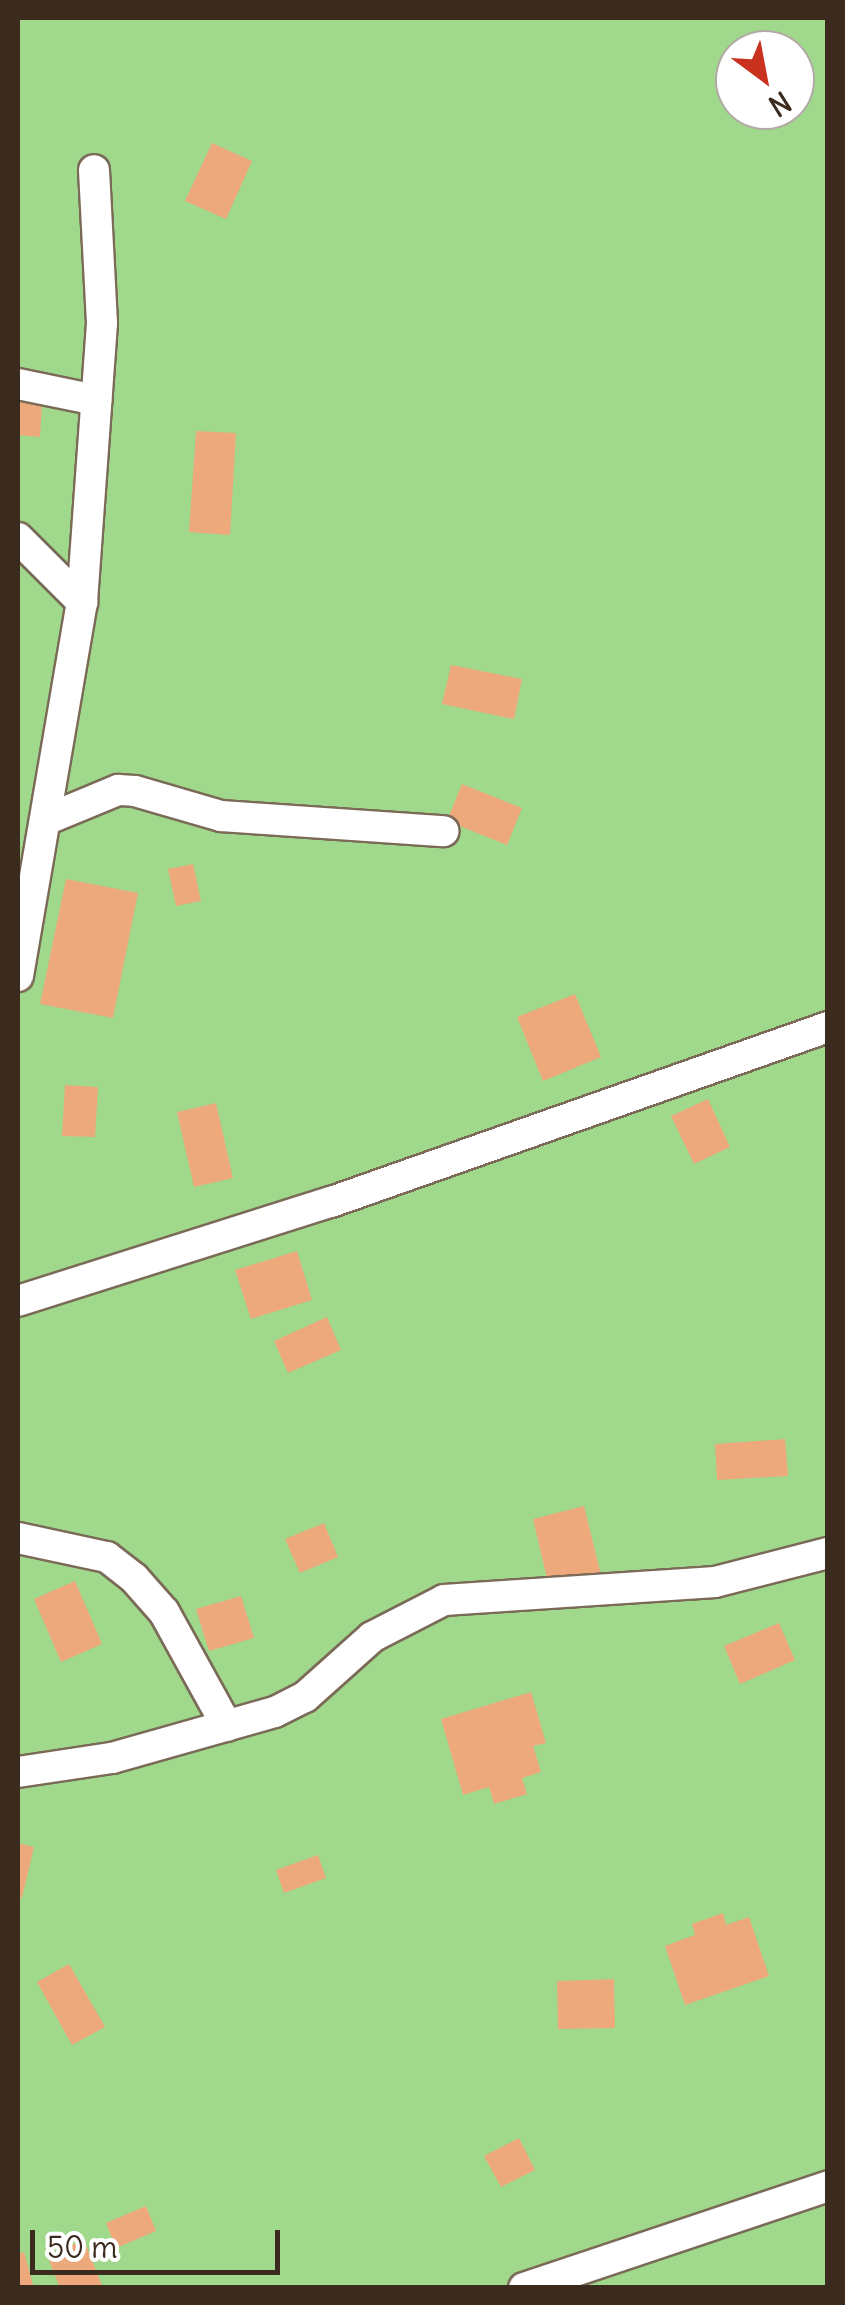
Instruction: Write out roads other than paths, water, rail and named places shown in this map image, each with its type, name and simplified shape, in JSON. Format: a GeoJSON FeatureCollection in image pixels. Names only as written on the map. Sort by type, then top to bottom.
{"type":"FeatureCollection","features":[{"type":"Feature","properties":{"kind":"street"},"geometry":{"type":"LineString","coordinates":[[18,976],[48,819],[82,602],[102,323],[94,170]]}},
{"type":"Feature","properties":{"kind":"street"},"geometry":{"type":"LineString","coordinates":[[18,384],[96,400]]}},
{"type":"Feature","properties":{"kind":"street"},"geometry":{"type":"LineString","coordinates":[[18,538],[82,602]]}},
{"type":"Feature","properties":{"kind":"street"},"geometry":{"type":"LineString","coordinates":[[48,819],[118,790],[136,791],[221,816],[443,832]]}},
{"type":"Feature","properties":{"kind":"street"},"geometry":{"type":"LineString","coordinates":[[18,1302],[331,1202],[828,1027]]}},
{"type":"Feature","properties":{"kind":"street"},"geometry":{"type":"LineString","coordinates":[[18,1538],[107,1557],[134,1578],[164,1612],[228,1726]]}},
{"type":"Feature","properties":{"kind":"street"},"geometry":{"type":"LineString","coordinates":[[18,1772],[112,1758],[228,1726],[305,1698],[372,1638],[444,1600],[714,1582],[828,1554]]}},
{"type":"Feature","properties":{"kind":"street"},"geometry":{"type":"LineString","coordinates":[[524,2288],[828,2186]]}}]}
